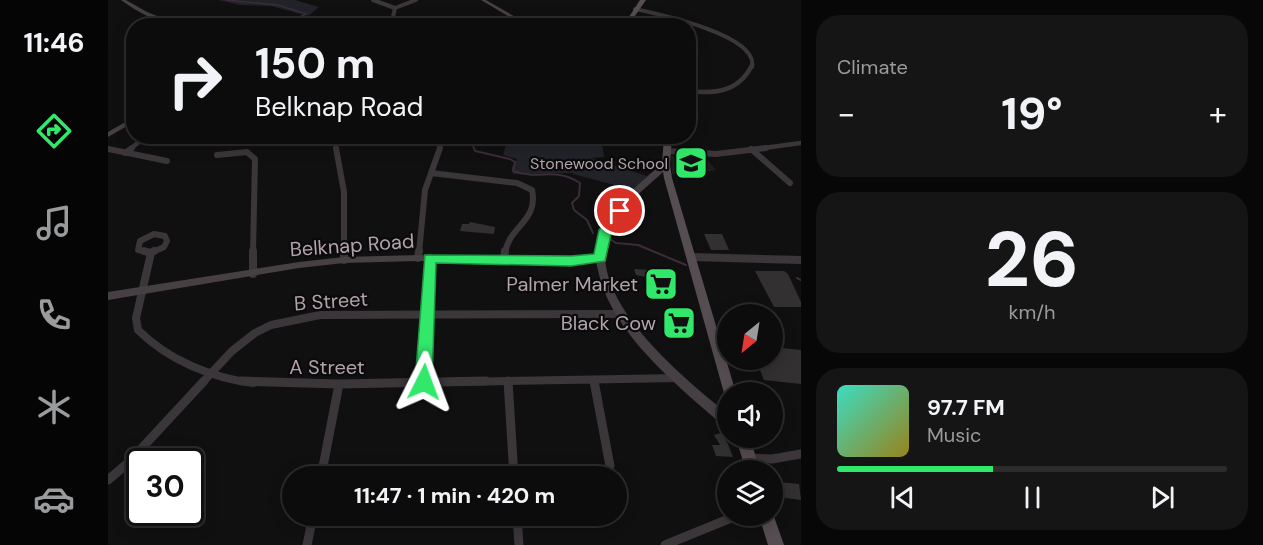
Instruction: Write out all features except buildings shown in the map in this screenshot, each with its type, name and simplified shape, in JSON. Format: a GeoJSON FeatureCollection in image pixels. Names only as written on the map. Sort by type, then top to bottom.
{"type":"FeatureCollection","features":[{"type":"Feature","properties":{"kind":"main road"},"geometry":{"type":"LineString","coordinates":[[630,18],[643,0]]}},
{"type":"Feature","properties":{"kind":"main road"},"geometry":{"type":"LineString","coordinates":[[667,144],[666,165],[727,382]]}},
{"type":"Feature","properties":{"kind":"main road"},"geometry":{"type":"LineString","coordinates":[[769,526],[776,545]]}},
{"type":"Feature","properties":{"kind":"street"},"geometry":{"type":"LineString","coordinates":[[123,0],[159,18]]}},
{"type":"Feature","properties":{"kind":"street"},"geometry":{"type":"LineString","coordinates":[[373,0],[395,8],[416,0]]}},
{"type":"Feature","properties":{"kind":"street"},"geometry":{"type":"LineString","coordinates":[[483,0],[515,18]]}},
{"type":"Feature","properties":{"kind":"street"},"geometry":{"type":"LineString","coordinates":[[393,17],[395,8]]}},
{"type":"Feature","properties":{"kind":"street"},"geometry":{"type":"LineString","coordinates":[[635,10],[673,18]]}},
{"type":"Feature","properties":{"kind":"street"},"geometry":{"type":"LineString","coordinates":[[387,18],[404,18]]}},
{"type":"Feature","properties":{"kind":"street"},"geometry":{"type":"LineString","coordinates":[[696,26],[730,39],[751,55],[751,68],[730,90],[715,93],[696,92]]}},
{"type":"Feature","properties":{"kind":"street"},"geometry":{"type":"LineString","coordinates":[[108,135],[126,124]]}},
{"type":"Feature","properties":{"kind":"street"},"geometry":{"type":"LineString","coordinates":[[666,151],[694,155],[801,143]]}},
{"type":"Feature","properties":{"kind":"street"},"geometry":{"type":"LineString","coordinates":[[125,153],[137,144]]}},
{"type":"Feature","properties":{"kind":"street"},"geometry":{"type":"LineString","coordinates":[[335,144],[344,192],[344,260]]}},
{"type":"Feature","properties":{"kind":"street"},"geometry":{"type":"LineString","coordinates":[[418,258],[425,190],[441,147],[439,144]]}},
{"type":"Feature","properties":{"kind":"street"},"geometry":{"type":"LineString","coordinates":[[108,149],[167,161]]}},
{"type":"Feature","properties":{"kind":"street"},"geometry":{"type":"LineString","coordinates":[[751,149],[790,183]]}},
{"type":"Feature","properties":{"kind":"street"},"geometry":{"type":"LineString","coordinates":[[217,155],[247,152],[255,159],[253,274]]}},
{"type":"Feature","properties":{"kind":"street"},"geometry":{"type":"LineString","coordinates":[[666,165],[624,205],[609,224],[602,238],[600,258],[606,283],[620,314],[640,340],[717,412]]}},
{"type":"Feature","properties":{"kind":"street"},"geometry":{"type":"LineString","coordinates":[[431,173],[517,183],[532,190],[533,210],[507,240],[504,259]]}},
{"type":"Feature","properties":{"kind":"street","name":"A Street"},"geometry":{"type":"LineString","coordinates":[[151,253],[135,318],[142,335],[175,358],[211,374],[241,383],[339,384],[679,378]]}},
{"type":"Feature","properties":{"kind":"street"},"geometry":{"type":"LineString","coordinates":[[691,257],[801,260]]}},
{"type":"Feature","properties":{"kind":"street"},"geometry":{"type":"LineString","coordinates":[[424,382],[430,258]]}},
{"type":"Feature","properties":{"kind":"street","name":"Belknap Road"},"geometry":{"type":"LineString","coordinates":[[108,296],[299,265],[344,260],[430,258],[571,261],[600,258]]}},
{"type":"Feature","properties":{"kind":"street","name":"B Street"},"geometry":{"type":"LineString","coordinates":[[108,480],[128,464],[247,338],[271,325],[320,315],[620,314]]}},
{"type":"Feature","properties":{"kind":"street"},"geometry":{"type":"LineString","coordinates":[[594,380],[610,466]]}},
{"type":"Feature","properties":{"kind":"street"},"geometry":{"type":"LineString","coordinates":[[508,381],[513,466]]}},
{"type":"Feature","properties":{"kind":"street"},"geometry":{"type":"LineString","coordinates":[[323,466],[339,384]]}},
{"type":"Feature","properties":{"kind":"street"},"geometry":{"type":"LineString","coordinates":[[768,460],[801,454]]}},
{"type":"Feature","properties":{"kind":"street"},"geometry":{"type":"LineString","coordinates":[[664,545],[717,524]]}},
{"type":"Feature","properties":{"kind":"street"},"geometry":{"type":"LineString","coordinates":[[307,545],[311,526]]}},
{"type":"Feature","properties":{"kind":"street"},"geometry":{"type":"LineString","coordinates":[[518,526],[519,545]]}},
{"type":"Feature","properties":{"kind":"shaded area"},"geometry":{"type":"Polygon","coordinates":[[[218,0],[295,0],[319,7],[308,16],[271,6],[240,5],[218,0]]]}},
{"type":"Feature","properties":{"kind":"shaded area"},"geometry":{"type":"Polygon","coordinates":[[[506,144],[602,144],[604,157],[591,158],[647,176],[633,190],[573,173],[513,174],[512,167],[517,159],[503,155],[506,144]]]}},
{"type":"Feature","properties":{"kind":"shaded area","name":"Stonewood School"},"geometry":{"type":"Polygon","coordinates":[[[671,156],[704,156],[716,170],[685,176],[672,173],[671,156]]]}},
{"type":"Feature","properties":{"kind":"waterway"},"geometry":{"type":"LineString","coordinates":[[226,0],[278,5],[306,14],[297,18]]}},
{"type":"Feature","properties":{"kind":"waterway"},"geometry":{"type":"LineString","coordinates":[[472,144],[474,149]]}},
{"type":"Feature","properties":{"kind":"waterway"},"geometry":{"type":"LineString","coordinates":[[474,148],[475,151],[510,159],[515,162],[513,171],[531,175],[562,175],[580,183],[579,196],[572,203],[574,210],[587,220],[593,233]]}},
{"type":"Feature","properties":{"kind":"waterway"},"geometry":{"type":"LineString","coordinates":[[608,238],[616,243],[638,245],[686,265]]}},
{"type":"Feature","properties":{"kind":"waterway"},"geometry":{"type":"LineString","coordinates":[[797,278],[801,280]]}},
{"type":"Feature","properties":{"kind":"place","name":"Stonewood School"},"geometry":{"type":"Point","coordinates":[691,163]}},
{"type":"Feature","properties":{"kind":"place","name":"Palmer Market"},"geometry":{"type":"Point","coordinates":[661,284]}},
{"type":"Feature","properties":{"kind":"place","name":"Black Cow"},"geometry":{"type":"Point","coordinates":[679,323]}},
{"type":"Feature","properties":{"kind":"route"},"geometry":{"type":"LineString","coordinates":[[424,382],[430,258],[571,261],[600,258],[602,238],[609,224],[620,211]]}}]}
